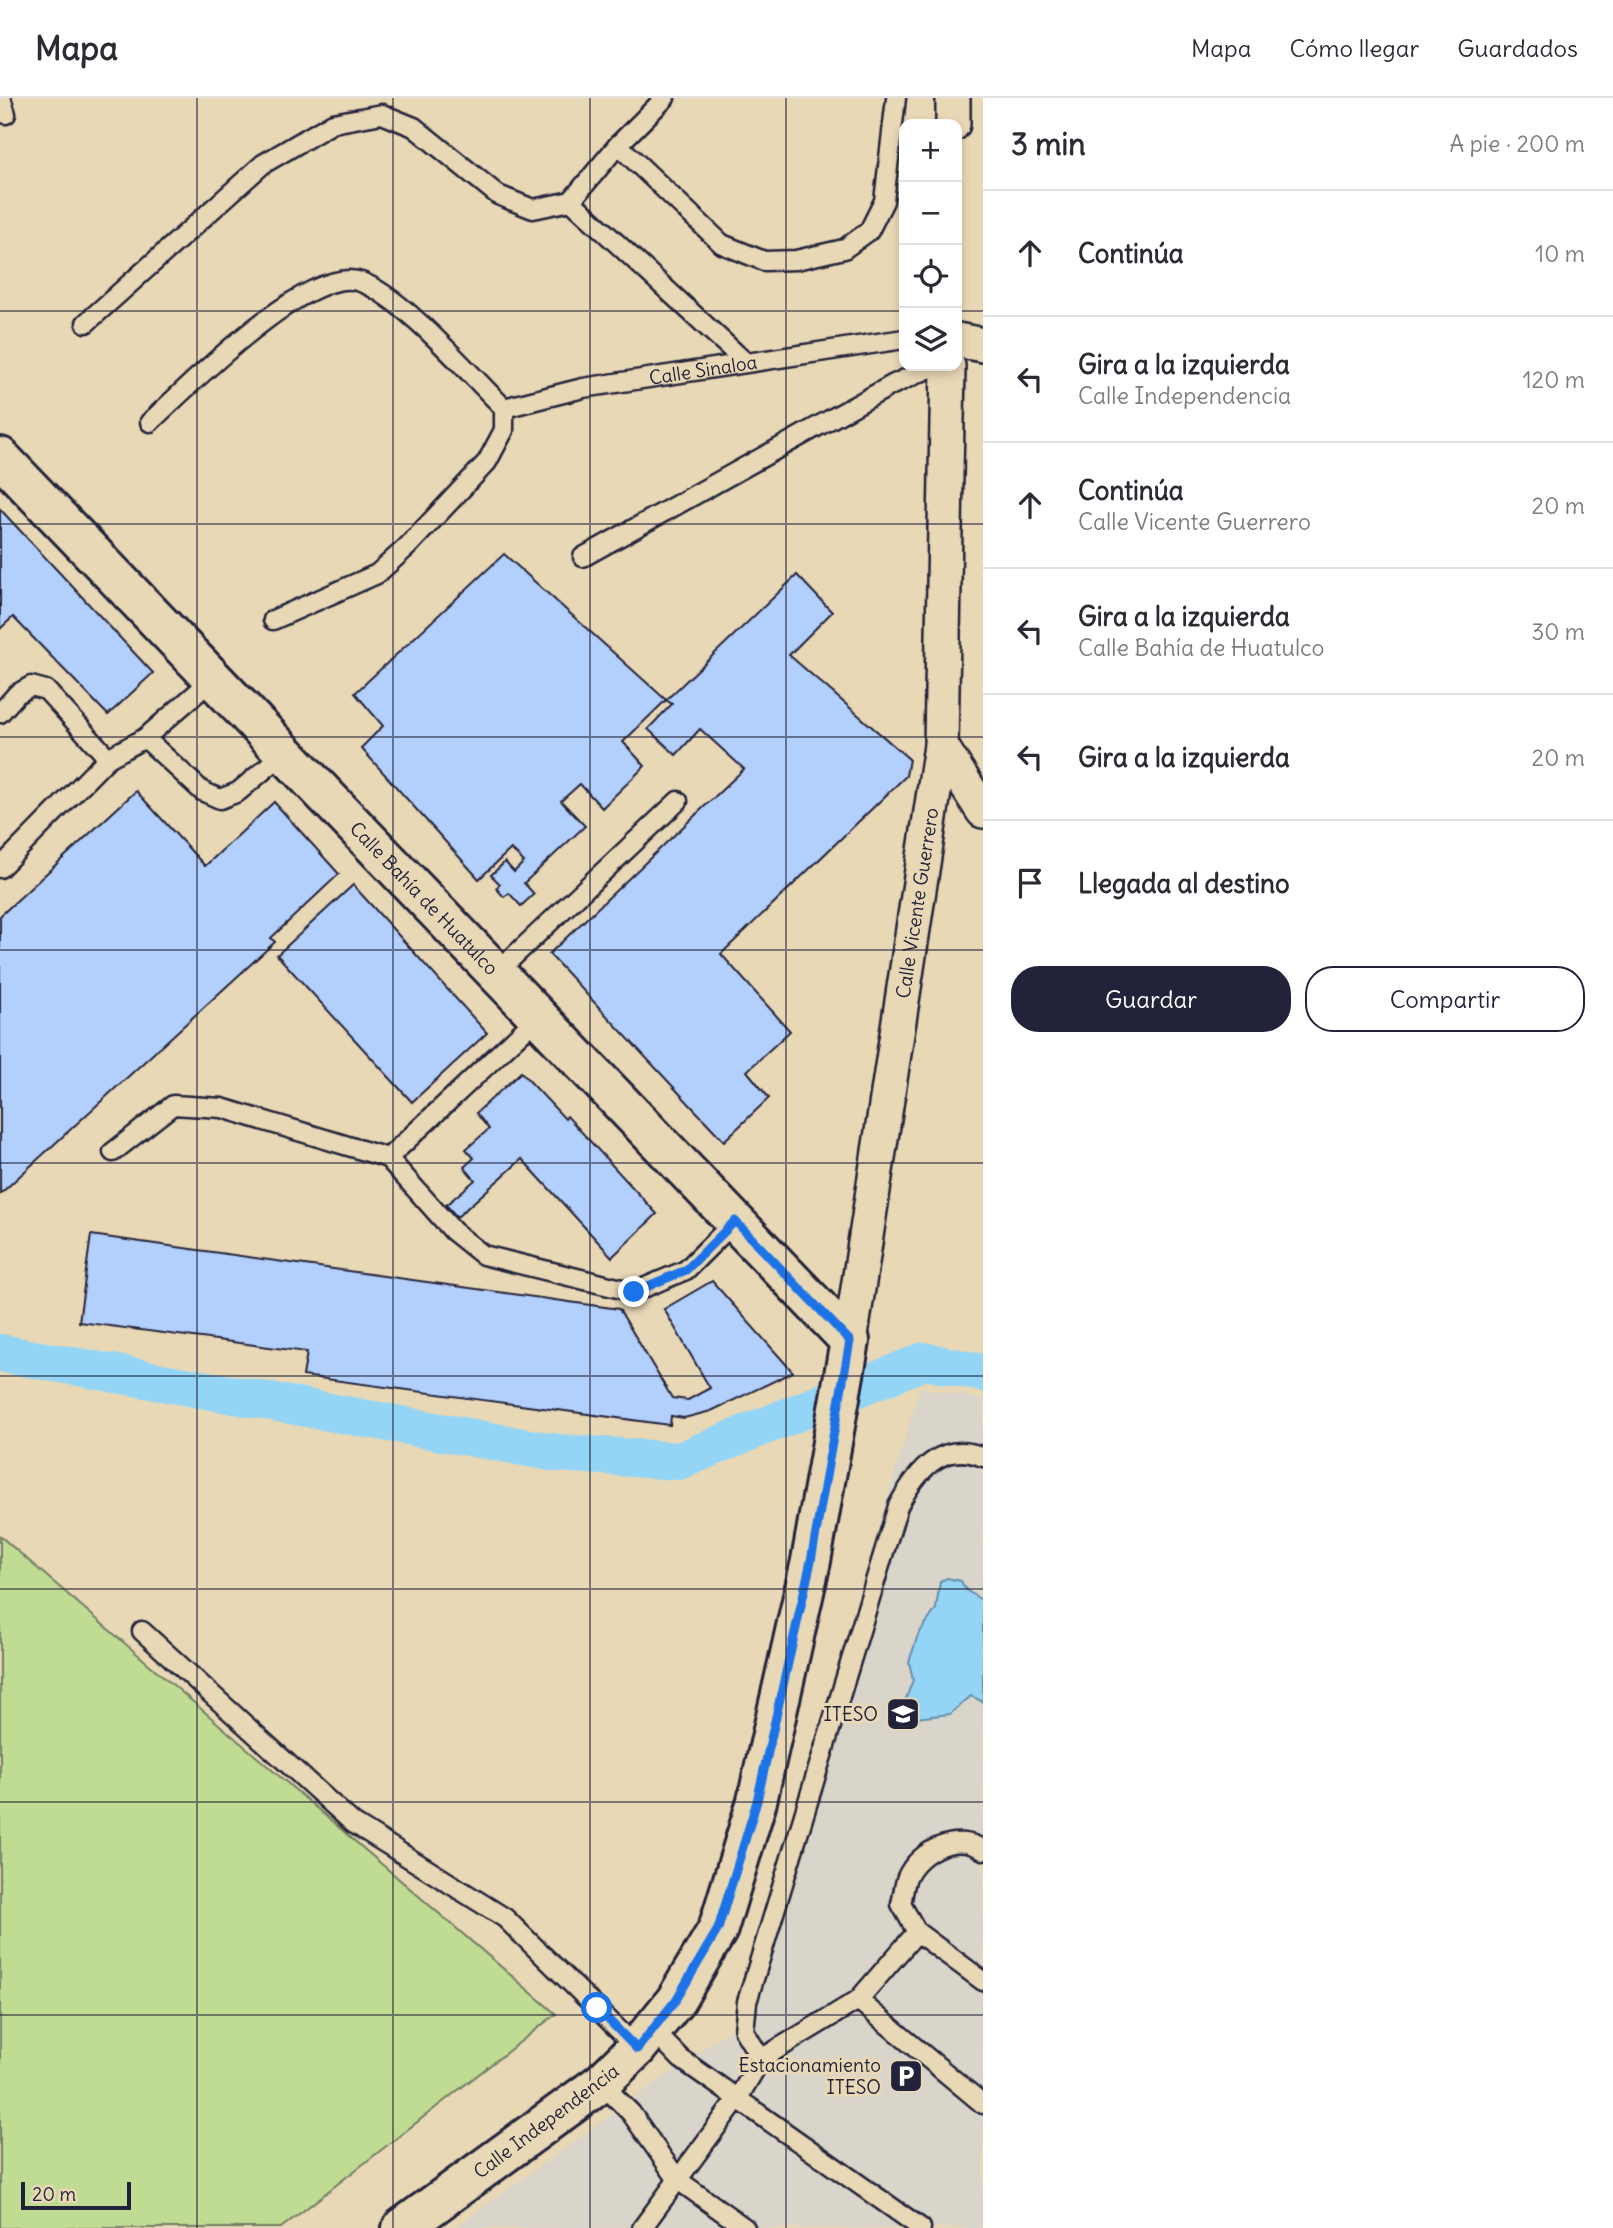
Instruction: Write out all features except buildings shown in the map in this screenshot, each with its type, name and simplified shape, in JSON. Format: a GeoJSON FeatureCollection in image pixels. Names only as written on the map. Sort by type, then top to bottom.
{"type":"FeatureCollection","features":[{"type":"Feature","properties":{"kind":"street"},"geometry":{"type":"LineString","coordinates":[[953,98],[953,119]]}},
{"type":"Feature","properties":{"kind":"street"},"geometry":{"type":"LineString","coordinates":[[962,341],[983,345]]}},
{"type":"Feature","properties":{"kind":"street","name":"Calle Vicente Guerrero"},"geometry":{"type":"LineString","coordinates":[[835,1436],[941,746],[948,371]]}},
{"type":"Feature","properties":{"kind":"street","name":"Calle Bahía de Huatulco"},"geometry":{"type":"LineString","coordinates":[[0,457],[735,1221],[849,1349]]}},
{"type":"Feature","properties":{"kind":"street"},"geometry":{"type":"LineString","coordinates":[[941,746],[983,811]]}},
{"type":"Feature","properties":{"kind":"street","name":"Calle Independencia"},"geometry":{"type":"LineString","coordinates":[[401,2228],[601,2083],[645,2039],[696,1970],[718,1929],[757,1801],[835,1436]]}},
{"type":"Feature","properties":{"kind":"lane"},"geometry":{"type":"LineString","coordinates":[[86,323],[263,164],[332,123],[382,114],[414,127],[498,195],[533,209],[571,201],[618,145],[665,98]]}},
{"type":"Feature","properties":{"kind":"lane"},"geometry":{"type":"LineString","coordinates":[[618,145],[722,244],[764,261],[796,260],[844,249],[869,231],[884,201],[896,98]]}},
{"type":"Feature","properties":{"kind":"lane"},"geometry":{"type":"LineString","coordinates":[[571,201],[744,361]]}},
{"type":"Feature","properties":{"kind":"lane"},"geometry":{"type":"LineString","coordinates":[[150,422],[258,324],[317,286],[359,281],[399,306],[504,408],[503,430],[487,462],[407,547],[377,573],[273,620]]}},
{"type":"Feature","properties":{"kind":"lane","name":"Calle Sinaloa"},"geometry":{"type":"LineString","coordinates":[[504,408],[583,388],[744,361],[899,340]]}},
{"type":"Feature","properties":{"kind":"lane"},"geometry":{"type":"LineString","coordinates":[[583,557],[892,385],[923,371]]}},
{"type":"Feature","properties":{"kind":"lane"},"geometry":{"type":"LineString","coordinates":[[0,868],[108,758],[145,738],[214,678]]}},
{"type":"Feature","properties":{"kind":"lane"},"geometry":{"type":"LineString","coordinates":[[0,713],[17,694],[32,686],[46,690],[108,758]]}},
{"type":"Feature","properties":{"kind":"lane"},"geometry":{"type":"LineString","coordinates":[[145,738],[202,791],[220,799],[238,792],[284,753]]}},
{"type":"Feature","properties":{"kind":"lane"},"geometry":{"type":"LineString","coordinates":[[496,973],[678,801]]}},
{"type":"Feature","properties":{"kind":"lane"},"geometry":{"type":"LineString","coordinates":[[388,1158],[538,1017]]}},
{"type":"Feature","properties":{"kind":"lane"},"geometry":{"type":"LineString","coordinates":[[113,1152],[173,1105],[222,1108],[388,1158],[453,1231],[483,1255],[634,1292],[686,1270],[735,1221]]}},
{"type":"Feature","properties":{"kind":"lane"},"geometry":{"type":"LineString","coordinates":[[761,2059],[744,2031],[747,2002],[898,1506],[915,1475],[941,1455],[974,1453],[983,1457]]}},
{"type":"Feature","properties":{"kind":"lane"},"geometry":{"type":"LineString","coordinates":[[142,1631],[353,1822],[505,1918],[645,2039],[681,2059],[738,2098],[920,2228]]}},
{"type":"Feature","properties":{"kind":"lane"},"geometry":{"type":"LineString","coordinates":[[983,1850],[977,1845],[953,1842],[925,1854],[908,1876],[901,1904],[917,1932],[983,1981]]}},
{"type":"Feature","properties":{"kind":"lane"},"geometry":{"type":"LineString","coordinates":[[642,2228],[738,2098],[761,2059],[858,2000],[917,1932]]}},
{"type":"Feature","properties":{"kind":"lane"},"geometry":{"type":"LineString","coordinates":[[858,2000],[983,2104]]}},
{"type":"Feature","properties":{"kind":"lane"},"geometry":{"type":"LineString","coordinates":[[601,2083],[632,2113],[678,2180],[745,2228]]}},
{"type":"Feature","properties":{"kind":"shaded area","name":"ITESO"},"geometry":{"type":"Polygon","coordinates":[[[920,1387],[983,1400],[983,2228],[454,2228],[731,2029],[920,1387]]]}},
{"type":"Feature","properties":{"kind":"green space"},"geometry":{"type":"Polygon","coordinates":[[[0,1536],[556,2014],[281,2228],[0,2228],[0,1536]]]}},
{"type":"Feature","properties":{"kind":"water"},"geometry":{"type":"Polygon","coordinates":[[[947,1578],[961,1581],[966,1590],[983,1601],[983,1702],[971,1696],[950,1714],[916,1718],[905,1701],[913,1680],[909,1662],[918,1635],[936,1609],[940,1581],[947,1578]]]}},
{"type":"Feature","properties":{"kind":"waterway"},"geometry":{"type":"LineString","coordinates":[[0,1353],[557,1453],[679,1461],[924,1361],[983,1373]]}},
{"type":"Feature","properties":{"kind":"place","name":"ITESO"},"geometry":{"type":"Point","coordinates":[903,1714]}},
{"type":"Feature","properties":{"kind":"place","name":"Estacionamiento ITESO"},"geometry":{"type":"Point","coordinates":[906,2076]}},
{"type":"Feature","properties":{"kind":"route"},"geometry":{"type":"LineString","coordinates":[[597,2008],[637,2049],[676,2000],[718,1929],[757,1801],[811,1561],[850,1341],[735,1221],[686,1270],[634,1292]]}}]}
